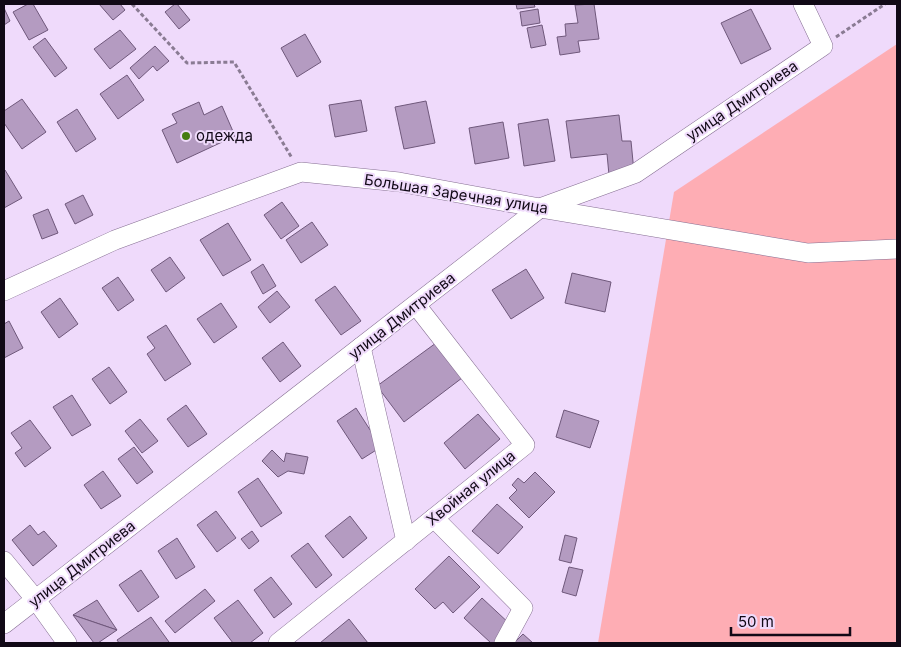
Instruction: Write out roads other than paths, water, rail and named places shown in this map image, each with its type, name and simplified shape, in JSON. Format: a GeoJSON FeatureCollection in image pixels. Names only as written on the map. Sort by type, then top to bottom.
{"type":"FeatureCollection","features":[{"type":"Feature","properties":{"kind":"street","name":"улица Дмитриева"},"geometry":{"type":"LineString","coordinates":[[4,624],[540,208],[636,173],[823,46],[803,4]]}},
{"type":"Feature","properties":{"kind":"street","name":"Большая Заречная улица"},"geometry":{"type":"LineString","coordinates":[[4,291],[116,240],[301,172],[399,182],[540,208],[808,253],[897,249]]}},
{"type":"Feature","properties":{"kind":"street","name":"Хвойная улица"},"geometry":{"type":"LineString","coordinates":[[278,643],[525,445],[416,305]]}},
{"type":"Feature","properties":{"kind":"street"},"geometry":{"type":"LineString","coordinates":[[361,347],[406,541]]}},
{"type":"Feature","properties":{"kind":"street"},"geometry":{"type":"LineString","coordinates":[[434,518],[523,608],[504,643]]}},
{"type":"Feature","properties":{"kind":"street"},"geometry":{"type":"LineString","coordinates":[[4,561],[36,600],[67,643]]}},
{"type":"Feature","properties":{"kind":"place","name":"одежда"},"geometry":{"type":"Point","coordinates":[186,136]}}]}
